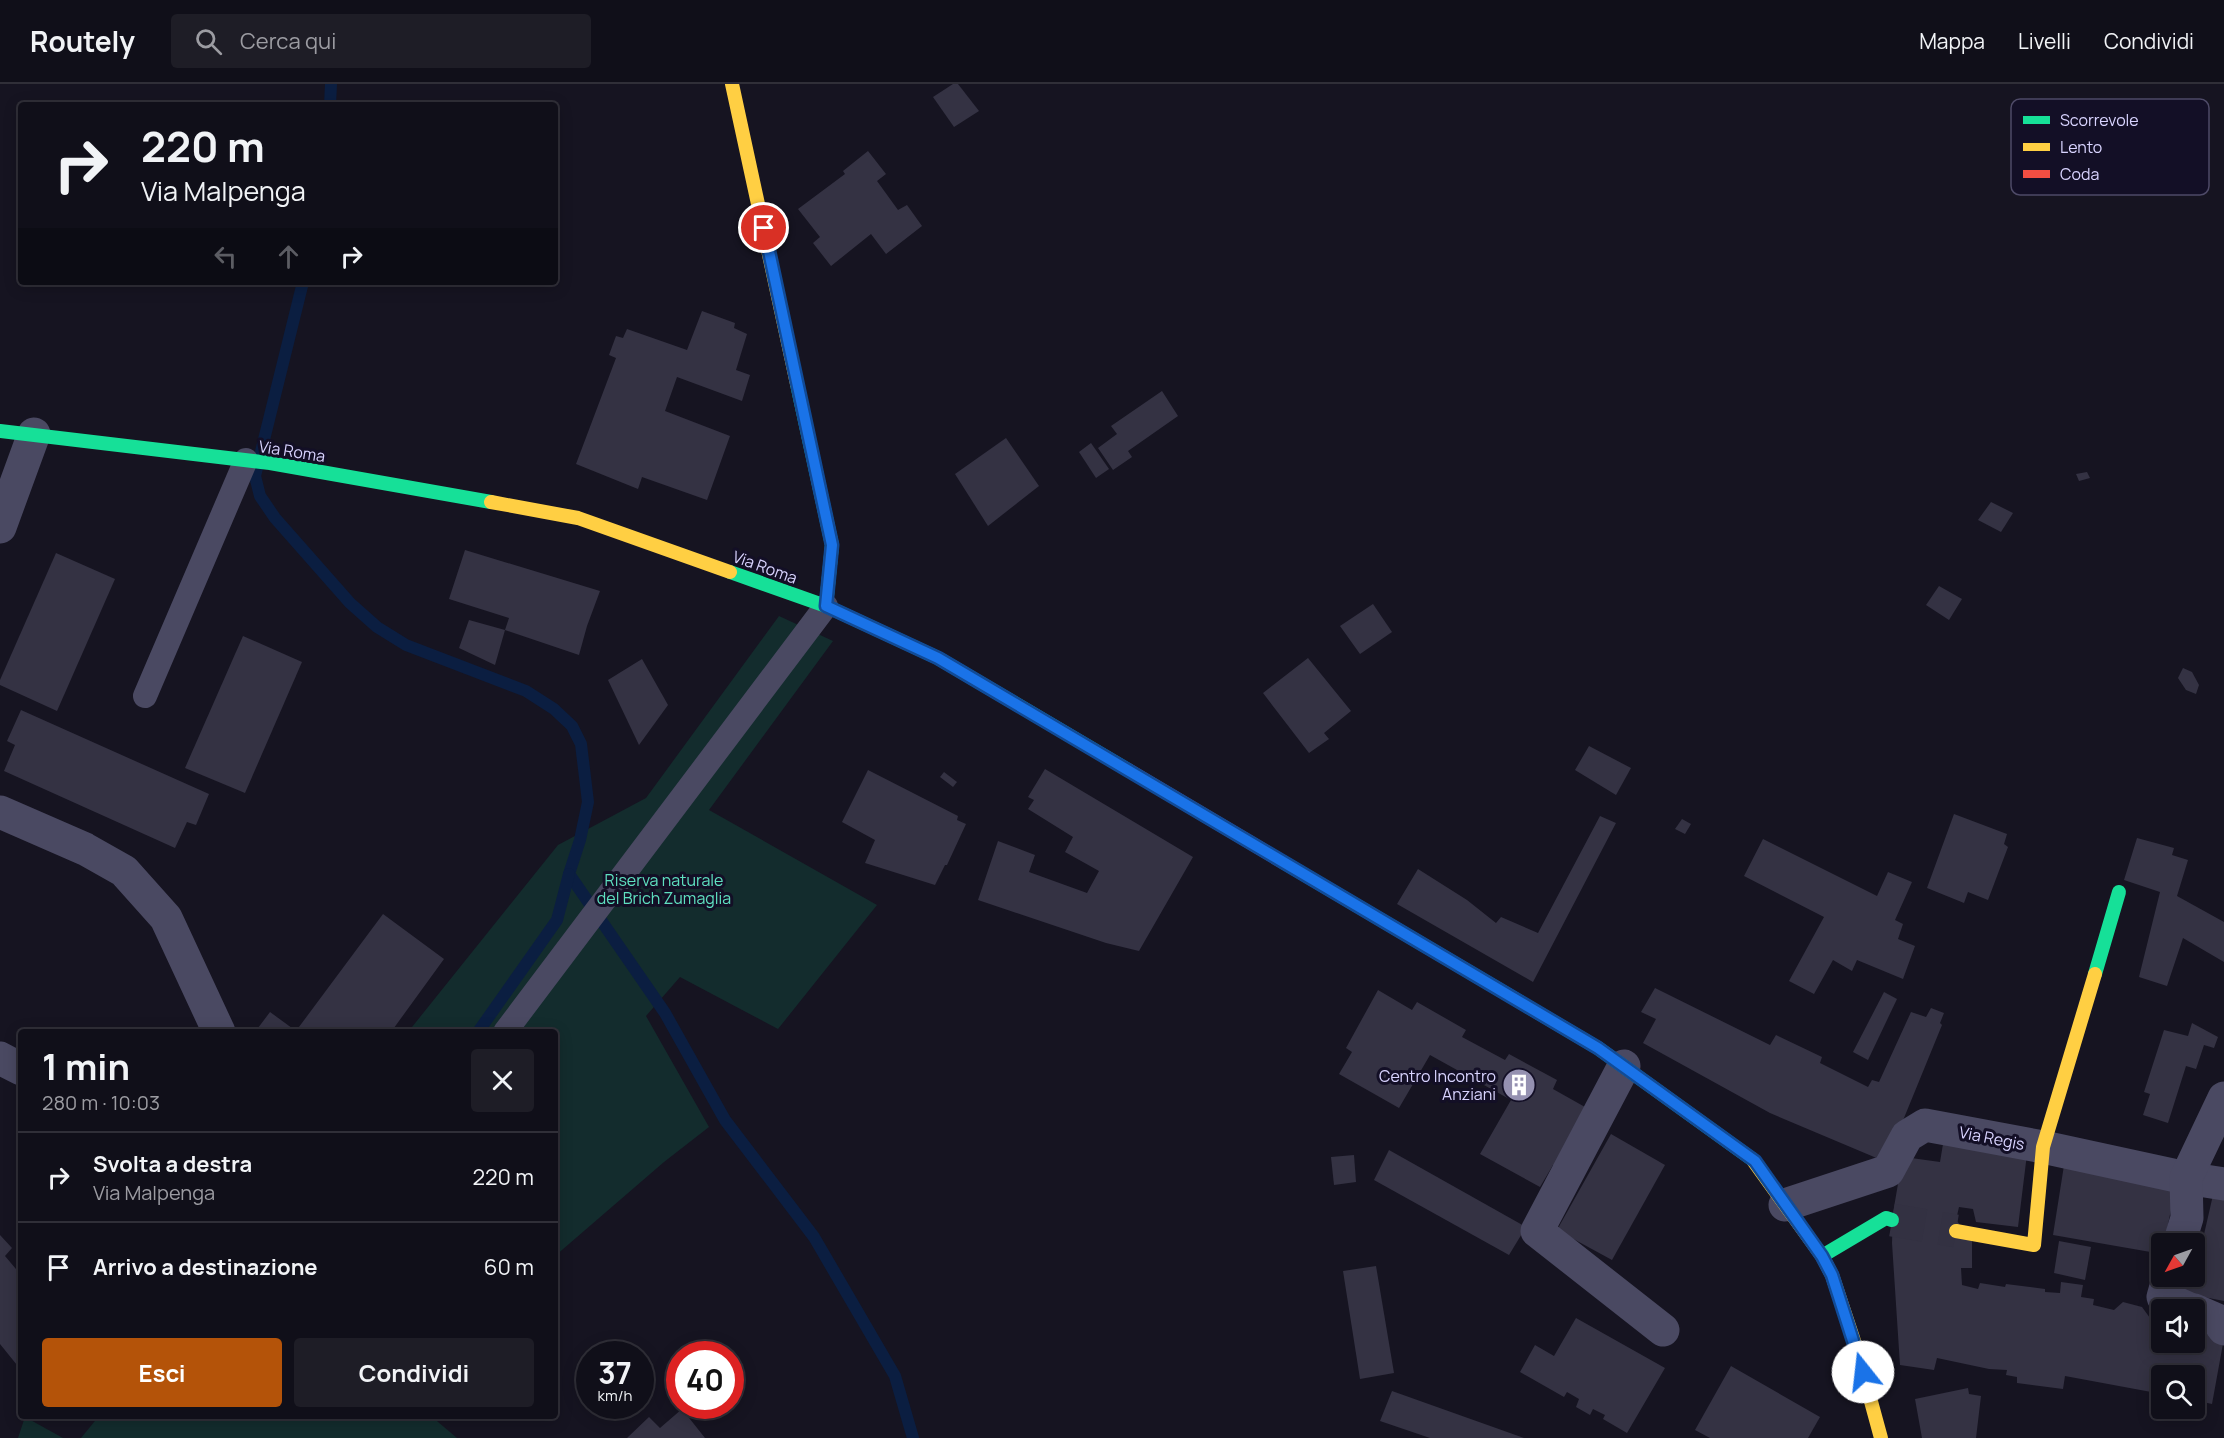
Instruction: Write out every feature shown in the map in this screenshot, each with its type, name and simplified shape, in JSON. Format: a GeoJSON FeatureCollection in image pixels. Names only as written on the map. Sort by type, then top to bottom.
{"type":"FeatureCollection","features":[{"type":"Feature","properties":{"kind":"street"},"geometry":{"type":"LineString","coordinates":[[732,84],[832,545],[826,606]]}},
{"type":"Feature","properties":{"kind":"street","name":"Via Roma"},"geometry":{"type":"LineString","coordinates":[[0,431],[255,461],[578,518],[826,606],[938,658],[1598,1048],[1755,1161],[1822,1256],[1832,1275],[1857,1350],[1881,1438]]}},
{"type":"Feature","properties":{"kind":"street"},"geometry":{"type":"LineString","coordinates":[[0,527],[34,434]]}},
{"type":"Feature","properties":{"kind":"street"},"geometry":{"type":"LineString","coordinates":[[0,812],[85,849],[124,871],[166,918],[218,1029]]}},
{"type":"Feature","properties":{"kind":"street"},"geometry":{"type":"LineString","coordinates":[[1956,1232],[2034,1245],[2043,1147],[2119,892]]}},
{"type":"Feature","properties":{"kind":"street"},"geometry":{"type":"LineString","coordinates":[[0,1058],[18,1067]]}},
{"type":"Feature","properties":{"kind":"street"},"geometry":{"type":"LineString","coordinates":[[1624,1066],[1537,1231],[1663,1330]]}},
{"type":"Feature","properties":{"kind":"street"},"geometry":{"type":"LineString","coordinates":[[2183,1233],[2187,1218],[2186,1178],[2224,1098]]}},
{"type":"Feature","properties":{"kind":"street","name":"Via Regis"},"geometry":{"type":"LineString","coordinates":[[1785,1205],[1888,1171],[1907,1136],[1924,1125],[2224,1184]]}},
{"type":"Feature","properties":{"kind":"street"},"geometry":{"type":"LineString","coordinates":[[1822,1256],[1886,1218],[1892,1220]]}},
{"type":"Feature","properties":{"kind":"street"},"geometry":{"type":"LineString","coordinates":[[2166,1287],[2163,1297],[2168,1299]]}},
{"type":"Feature","properties":{"kind":"street"},"geometry":{"type":"LineString","coordinates":[[2205,1315],[2217,1320],[2224,1329]]}},
{"type":"Feature","properties":{"kind":"lane"},"geometry":{"type":"LineString","coordinates":[[145,696],[255,461]]}},
{"type":"Feature","properties":{"kind":"lane"},"geometry":{"type":"LineString","coordinates":[[510,1025],[826,606]]}},
{"type":"Feature","properties":{"kind":"green space","name":"Riserva naturale del Brich Zumaglia"},"geometry":{"type":"Polygon","coordinates":[[[779,616],[833,641],[709,810],[877,905],[778,1029],[680,977],[646,1016],[709,1127],[664,1162],[558,1253],[558,1029],[410,1029],[558,845],[646,798],[779,616]]]}},
{"type":"Feature","properties":{"kind":"green space"},"geometry":{"type":"Polygon","coordinates":[[[24,1419],[29,1419],[63,1438],[18,1438],[24,1419]]]}},
{"type":"Feature","properties":{"kind":"green space"},"geometry":{"type":"Polygon","coordinates":[[[97,1419],[435,1419],[457,1438],[81,1438],[97,1419]]]}},
{"type":"Feature","properties":{"kind":"building"},"geometry":{"type":"Polygon","coordinates":[[[953,84],[958,84],[979,111],[954,127],[933,97],[953,84]]]}},
{"type":"Feature","properties":{"kind":"building"},"geometry":{"type":"Polygon","coordinates":[[[868,151],[886,174],[877,181],[898,210],[907,205],[922,226],[886,254],[871,234],[831,266],[813,243],[820,237],[798,209],[845,174],[843,171],[868,151]]]}},
{"type":"Feature","properties":{"kind":"building"},"geometry":{"type":"Polygon","coordinates":[[[702,311],[735,323],[734,328],[747,334],[736,370],[750,375],[742,401],[677,377],[665,411],[730,436],[707,500],[642,477],[638,489],[576,464],[616,358],[609,355],[616,336],[623,338],[627,329],[687,350],[702,311]]]}},
{"type":"Feature","properties":{"kind":"building"},"geometry":{"type":"Polygon","coordinates":[[[1162,391],[1178,416],[1128,451],[1132,457],[1113,470],[1098,448],[1117,434],[1111,426],[1162,391]]]}},
{"type":"Feature","properties":{"kind":"building"},"geometry":{"type":"Polygon","coordinates":[[[1006,438],[1039,486],[988,526],[955,474],[1006,438]]]}},
{"type":"Feature","properties":{"kind":"building"},"geometry":{"type":"Polygon","coordinates":[[[1091,443],[1109,469],[1096,478],[1079,452],[1091,443]]]}},
{"type":"Feature","properties":{"kind":"building"},"geometry":{"type":"Polygon","coordinates":[[[2087,472],[2090,478],[2079,481],[2076,474],[2087,472]]]}},
{"type":"Feature","properties":{"kind":"building"},"geometry":{"type":"Polygon","coordinates":[[[1991,502],[2013,513],[2001,532],[1978,520],[1991,502]]]}},
{"type":"Feature","properties":{"kind":"building"},"geometry":{"type":"Polygon","coordinates":[[[465,550],[600,591],[579,655],[505,630],[509,618],[449,599],[465,550]]]}},
{"type":"Feature","properties":{"kind":"building"},"geometry":{"type":"Polygon","coordinates":[[[56,553],[115,579],[57,711],[0,685],[0,680],[56,553]]]}},
{"type":"Feature","properties":{"kind":"building"},"geometry":{"type":"Polygon","coordinates":[[[1939,586],[1962,599],[1949,620],[1926,605],[1939,586]]]}},
{"type":"Feature","properties":{"kind":"building"},"geometry":{"type":"Polygon","coordinates":[[[1373,604],[1392,632],[1360,654],[1340,626],[1373,604]]]}},
{"type":"Feature","properties":{"kind":"building"},"geometry":{"type":"Polygon","coordinates":[[[469,620],[505,630],[495,665],[459,648],[469,620]]]}},
{"type":"Feature","properties":{"kind":"building"},"geometry":{"type":"Polygon","coordinates":[[[243,636],[302,662],[245,793],[185,768],[243,636]]]}},
{"type":"Feature","properties":{"kind":"building"},"geometry":{"type":"Polygon","coordinates":[[[1308,658],[1351,711],[1324,733],[1329,739],[1309,753],[1263,693],[1308,658]]]}},
{"type":"Feature","properties":{"kind":"building"},"geometry":{"type":"Polygon","coordinates":[[[642,659],[668,705],[639,745],[608,680],[642,659]]]}},
{"type":"Feature","properties":{"kind":"building"},"geometry":{"type":"Polygon","coordinates":[[[2183,668],[2192,672],[2199,685],[2196,694],[2186,690],[2178,678],[2183,668]]]}},
{"type":"Feature","properties":{"kind":"building"},"geometry":{"type":"Polygon","coordinates":[[[21,710],[209,794],[196,825],[187,822],[175,848],[4,771],[15,745],[7,741],[21,710]]]}},
{"type":"Feature","properties":{"kind":"building"},"geometry":{"type":"Polygon","coordinates":[[[1589,746],[1631,768],[1616,795],[1575,770],[1589,746]]]}},
{"type":"Feature","properties":{"kind":"building"},"geometry":{"type":"Polygon","coordinates":[[[1045,769],[1193,857],[1139,951],[1106,943],[978,900],[998,841],[1035,855],[1029,872],[1087,893],[1099,871],[1065,852],[1073,837],[1028,809],[1034,800],[1028,797],[1045,769]]]}},
{"type":"Feature","properties":{"kind":"building"},"geometry":{"type":"Polygon","coordinates":[[[868,770],[958,816],[957,820],[966,824],[935,885],[865,863],[875,840],[842,822],[868,770]]]}},
{"type":"Feature","properties":{"kind":"building"},"geometry":{"type":"Polygon","coordinates":[[[944,772],[957,782],[953,787],[940,777],[944,772]]]}},
{"type":"Feature","properties":{"kind":"building"},"geometry":{"type":"Polygon","coordinates":[[[1954,814],[2007,834],[2004,844],[2008,847],[1988,900],[1968,892],[1964,903],[1927,888],[1954,814]]]}},
{"type":"Feature","properties":{"kind":"building"},"geometry":{"type":"Polygon","coordinates":[[[1600,816],[1616,823],[1533,982],[1397,904],[1418,869],[1467,900],[1496,923],[1501,917],[1538,933],[1600,816]]]}},
{"type":"Feature","properties":{"kind":"building"},"geometry":{"type":"Polygon","coordinates":[[[1682,819],[1691,824],[1685,834],[1675,829],[1682,819]]]}},
{"type":"Feature","properties":{"kind":"building"},"geometry":{"type":"Polygon","coordinates":[[[2137,838],[2174,848],[2172,855],[2188,860],[2177,896],[2224,922],[2224,962],[2183,938],[2167,986],[2139,977],[2160,892],[2124,880],[2137,838]]]}},
{"type":"Feature","properties":{"kind":"building"},"geometry":{"type":"Polygon","coordinates":[[[1763,839],[1877,896],[1888,872],[1912,882],[1895,920],[1903,924],[1898,939],[1915,946],[1903,979],[1857,960],[1852,971],[1833,960],[1814,994],[1789,981],[1824,917],[1744,876],[1763,839]]]}},
{"type":"Feature","properties":{"kind":"building"},"geometry":{"type":"Polygon","coordinates":[[[383,914],[444,959],[393,1029],[297,1029],[383,914]]]}},
{"type":"Feature","properties":{"kind":"building"},"geometry":{"type":"Polygon","coordinates":[[[1655,988],[1770,1045],[1776,1035],[1822,1057],[1820,1063],[1868,1087],[1872,1080],[1879,1082],[1911,1012],[1926,1017],[1931,1008],[1944,1013],[1940,1023],[1942,1025],[1886,1162],[1770,1113],[1643,1043],[1656,1019],[1641,1012],[1655,988]]]}},
{"type":"Feature","properties":{"kind":"building","name":"Centro Incontro Anziani"},"geometry":{"type":"Polygon","coordinates":[[[1378,990],[1412,1010],[1417,1002],[1466,1030],[1462,1037],[1505,1060],[1509,1054],[1557,1080],[1553,1089],[1585,1107],[1555,1166],[1553,1165],[1540,1187],[1480,1154],[1511,1100],[1430,1055],[1399,1108],[1339,1074],[1352,1052],[1346,1048],[1378,990]]]}},
{"type":"Feature","properties":{"kind":"building"},"geometry":{"type":"Polygon","coordinates":[[[1884,992],[1897,999],[1868,1060],[1853,1052],[1884,992]]]}},
{"type":"Feature","properties":{"kind":"building"},"geometry":{"type":"Polygon","coordinates":[[[270,1012],[293,1029],[257,1029],[270,1012]]]}},
{"type":"Feature","properties":{"kind":"building"},"geometry":{"type":"Polygon","coordinates":[[[2192,1023],[2218,1037],[2214,1048],[2204,1045],[2196,1069],[2186,1066],[2168,1123],[2143,1115],[2150,1094],[2144,1092],[2164,1030],[2188,1036],[2192,1023]]]}},
{"type":"Feature","properties":{"kind":"building"},"geometry":{"type":"Polygon","coordinates":[[[1611,1134],[1665,1165],[1612,1260],[1557,1230],[1611,1134]]]}},
{"type":"Feature","properties":{"kind":"building"},"geometry":{"type":"Polygon","coordinates":[[[1944,1138],[2027,1154],[2018,1227],[1976,1222],[1973,1209],[1959,1207],[1956,1220],[1972,1239],[1972,1268],[1961,1268],[1962,1285],[1978,1289],[1980,1283],[2005,1287],[2006,1284],[2060,1293],[2061,1282],[2083,1285],[2081,1297],[2094,1299],[2093,1305],[2114,1310],[2123,1302],[2142,1307],[2151,1318],[2151,1353],[2205,1353],[2205,1334],[2224,1338],[2212,1404],[2205,1402],[2205,1365],[2151,1365],[2151,1392],[2065,1376],[2063,1389],[2017,1383],[2017,1377],[2006,1375],[2007,1370],[1989,1369],[1937,1358],[1934,1370],[1900,1365],[1892,1243],[1893,1213],[1899,1178],[1904,1157],[1940,1162],[1944,1138]]]}},
{"type":"Feature","properties":{"kind":"building"},"geometry":{"type":"Polygon","coordinates":[[[1389,1150],[1526,1227],[1509,1255],[1374,1180],[1389,1150]]]}},
{"type":"Feature","properties":{"kind":"building"},"geometry":{"type":"Polygon","coordinates":[[[1354,1155],[1356,1182],[1334,1185],[1331,1157],[1354,1155]]]}},
{"type":"Feature","properties":{"kind":"building"},"geometry":{"type":"Polygon","coordinates":[[[2065,1159],[2176,1185],[2166,1233],[2151,1233],[2151,1252],[2053,1235],[2065,1159]]]}},
{"type":"Feature","properties":{"kind":"building"},"geometry":{"type":"Polygon","coordinates":[[[2213,1195],[2224,1198],[2224,1301],[2173,1291],[2174,1287],[2205,1287],[2204,1233],[2213,1195]]]}},
{"type":"Feature","properties":{"kind":"building"},"geometry":{"type":"Polygon","coordinates":[[[0,1235],[12,1248],[5,1256],[18,1271],[18,1366],[0,1344],[0,1235]]]}},
{"type":"Feature","properties":{"kind":"building"},"geometry":{"type":"Polygon","coordinates":[[[2059,1241],[2091,1247],[2085,1280],[2054,1273],[2059,1241]]]}},
{"type":"Feature","properties":{"kind":"building"},"geometry":{"type":"Polygon","coordinates":[[[1376,1266],[1394,1373],[1360,1379],[1343,1271],[1376,1266]]]}},
{"type":"Feature","properties":{"kind":"building"},"geometry":{"type":"Polygon","coordinates":[[[1576,1318],[1665,1368],[1627,1433],[1603,1419],[1605,1415],[1593,1409],[1590,1415],[1576,1407],[1579,1399],[1567,1392],[1564,1397],[1520,1372],[1535,1345],[1554,1356],[1576,1318]]]}},
{"type":"Feature","properties":{"kind":"building"},"geometry":{"type":"Polygon","coordinates":[[[1731,1366],[1820,1417],[1808,1438],[1710,1438],[1695,1430],[1731,1366]]]}},
{"type":"Feature","properties":{"kind":"building"},"geometry":{"type":"Polygon","coordinates":[[[1968,1388],[1969,1394],[1981,1396],[1976,1438],[1922,1438],[1915,1399],[1968,1388]]]}},
{"type":"Feature","properties":{"kind":"building"},"geometry":{"type":"Polygon","coordinates":[[[1392,1391],[1524,1438],[1430,1438],[1380,1421],[1392,1391]]]}},
{"type":"Feature","properties":{"kind":"building"},"geometry":{"type":"Polygon","coordinates":[[[647,1419],[651,1419],[660,1428],[670,1419],[690,1419],[705,1438],[627,1438],[647,1419]]]}},
{"type":"Feature","properties":{"kind":"waterway"},"geometry":{"type":"LineString","coordinates":[[330,102],[331,84]]}},
{"type":"Feature","properties":{"kind":"waterway"},"geometry":{"type":"LineString","coordinates":[[302,285],[255,476],[260,496],[275,518],[350,603],[377,627],[406,645],[526,691],[554,709],[572,726],[581,744],[588,802],[580,840],[569,874],[665,1013],[725,1120],[814,1237],[895,1376],[913,1438]]}},
{"type":"Feature","properties":{"kind":"waterway"},"geometry":{"type":"LineString","coordinates":[[480,1029],[557,920],[569,874]]}},
{"type":"Feature","properties":{"kind":"tunnel"},"geometry":{"type":"LineString","coordinates":[[1892,1220],[1956,1231]]}},
{"type":"Feature","properties":{"kind":"traffic: fast"},"geometry":{"type":"LineString","coordinates":[[797,384],[832,545],[826,606]]}},
{"type":"Feature","properties":{"kind":"traffic: fast"},"geometry":{"type":"LineString","coordinates":[[0,431],[270,463],[491,502]]}},
{"type":"Feature","properties":{"kind":"traffic: fast"},"geometry":{"type":"LineString","coordinates":[[730,572],[826,606],[938,658],[1128,770]]}},
{"type":"Feature","properties":{"kind":"traffic: fast"},"geometry":{"type":"LineString","coordinates":[[1283,862],[1598,1048],[1752,1159]]}},
{"type":"Feature","properties":{"kind":"traffic: fast"},"geometry":{"type":"LineString","coordinates":[[2095,974],[2119,892]]}},
{"type":"Feature","properties":{"kind":"traffic: fast"},"geometry":{"type":"LineString","coordinates":[[1822,1256],[1886,1218],[1892,1220]]}},
{"type":"Feature","properties":{"kind":"traffic: slow"},"geometry":{"type":"LineString","coordinates":[[732,84],[797,384]]}},
{"type":"Feature","properties":{"kind":"traffic: slow"},"geometry":{"type":"LineString","coordinates":[[491,502],[578,518],[730,572]]}},
{"type":"Feature","properties":{"kind":"traffic: slow"},"geometry":{"type":"LineString","coordinates":[[1956,1231],[2034,1245],[2043,1147],[2095,974]]}},
{"type":"Feature","properties":{"kind":"traffic: slow"},"geometry":{"type":"LineString","coordinates":[[1752,1159],[1822,1256],[1832,1275],[1857,1350],[1881,1438]]}},
{"type":"Feature","properties":{"kind":"traffic: jam"},"geometry":{"type":"LineString","coordinates":[[1128,770],[1283,862]]}},
{"type":"Feature","properties":{"kind":"place","name":"Centro Incontro Anziani"},"geometry":{"type":"Point","coordinates":[1519,1085]}},
{"type":"Feature","properties":{"kind":"route"},"geometry":{"type":"LineString","coordinates":[[764,228],[832,545],[826,606],[938,658],[1598,1048],[1755,1161],[1822,1256],[1832,1275],[1863,1372]]}}]}
